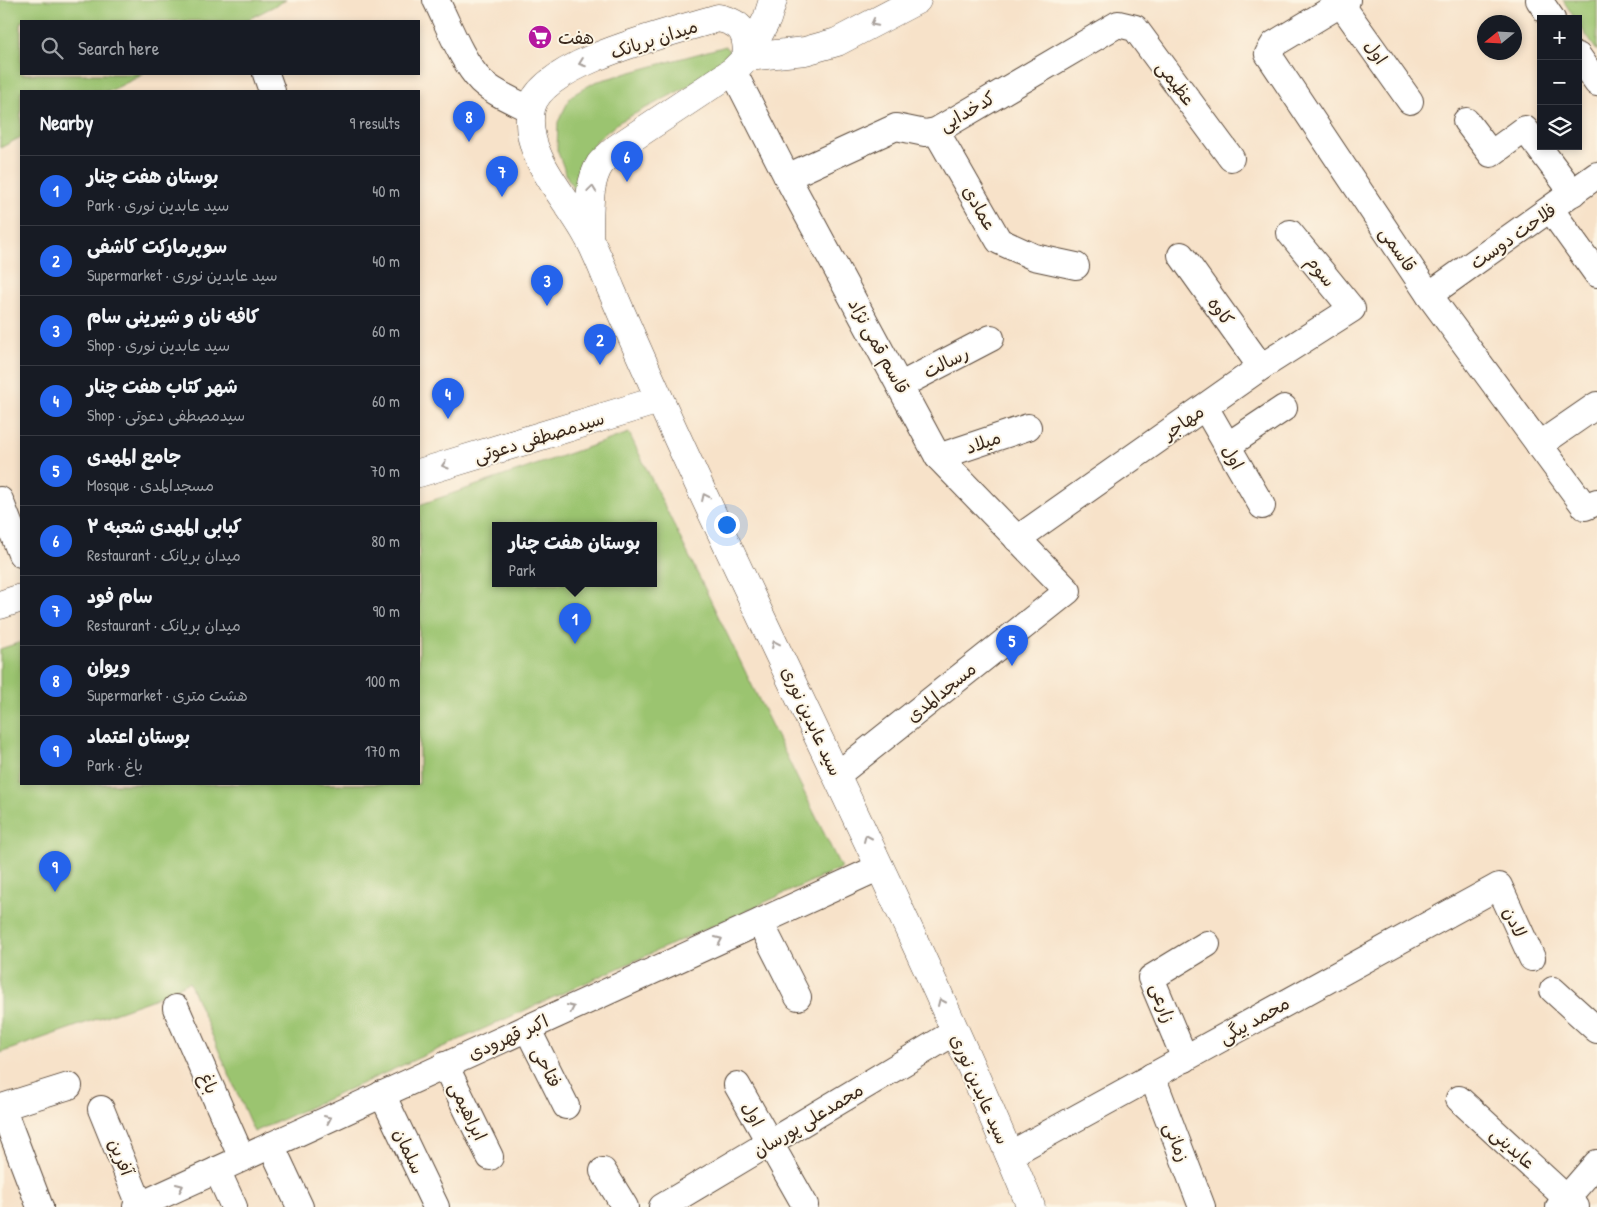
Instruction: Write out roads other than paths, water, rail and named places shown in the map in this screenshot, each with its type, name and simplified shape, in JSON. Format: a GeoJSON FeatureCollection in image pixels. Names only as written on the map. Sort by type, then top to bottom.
{"type":"FeatureCollection","features":[{"type":"Feature","properties":{"kind":"main road"},"geometry":{"type":"LineString","coordinates":[[740,64],[767,19],[774,0]]}},
{"type":"Feature","properties":{"kind":"main road"},"geometry":{"type":"LineString","coordinates":[[589,237],[594,176],[601,163],[617,148],[740,64],[805,51],[837,42],[917,0]]}},
{"type":"Feature","properties":{"kind":"main road","name":"میدان بریانک"},"geometry":{"type":"LineString","coordinates":[[589,237],[539,157],[531,136],[531,110],[535,96],[546,84],[570,67],[722,9],[740,27],[747,40],[740,64]]}},
{"type":"Feature","properties":{"kind":"main road","name":"سید عابدین نوری"},"geometry":{"type":"LineString","coordinates":[[589,237],[659,400],[880,867],[955,1032],[1031,1207]]}},
{"type":"Feature","properties":{"kind":"main road","name":"سیدمصطفی دعوتی"},"geometry":{"type":"LineString","coordinates":[[420,473],[659,400]]}},
{"type":"Feature","properties":{"kind":"main road"},"geometry":{"type":"LineString","coordinates":[[0,605],[20,598]]}},
{"type":"Feature","properties":{"kind":"street"},"geometry":{"type":"LineString","coordinates":[[436,0],[470,67],[480,80],[493,90],[531,110]]}},
{"type":"Feature","properties":{"kind":"street"},"geometry":{"type":"LineString","coordinates":[[1539,0],[1549,15]]}},
{"type":"Feature","properties":{"kind":"street","name":"اول"},"geometry":{"type":"LineString","coordinates":[[1344,2],[1410,101]]}},
{"type":"Feature","properties":{"kind":"street","name":"قاسمی"},"geometry":{"type":"LineString","coordinates":[[1344,2],[1274,44],[1268,54],[1429,295],[1584,507],[1597,502]]}},
{"type":"Feature","properties":{"kind":"street","name":"عظیمی"},"geometry":{"type":"LineString","coordinates":[[1112,26],[1118,24],[1135,28],[1232,158]]}},
{"type":"Feature","properties":{"kind":"street","name":"کدخدایی"},"geometry":{"type":"LineString","coordinates":[[787,177],[896,127],[925,133],[936,131],[1112,26]]}},
{"type":"Feature","properties":{"kind":"street"},"geometry":{"type":"LineString","coordinates":[[1581,60],[1597,83]]}},
{"type":"Feature","properties":{"kind":"street","name":"قاسم قمی نژاد"},"geometry":{"type":"LineString","coordinates":[[740,64],[787,177],[901,385],[938,457],[1068,591]]}},
{"type":"Feature","properties":{"kind":"street"},"geometry":{"type":"LineString","coordinates":[[266,75],[272,90]]}},
{"type":"Feature","properties":{"kind":"street"},"geometry":{"type":"LineString","coordinates":[[1466,121],[1491,154],[1525,129],[1573,193]]}},
{"type":"Feature","properties":{"kind":"street","name":"عمادی"},"geometry":{"type":"LineString","coordinates":[[936,131],[999,241],[1034,257],[1076,266]]}},
{"type":"Feature","properties":{"kind":"street","name":"فلاحت دوست"},"geometry":{"type":"LineString","coordinates":[[1429,295],[1597,175]]}},
{"type":"Feature","properties":{"kind":"street"},"geometry":{"type":"LineString","coordinates":[[1550,210],[1596,270]]}},
{"type":"Feature","properties":{"kind":"street","name":"سوم"},"geometry":{"type":"LineString","coordinates":[[1290,233],[1352,309]]}},
{"type":"Feature","properties":{"kind":"street","name":"کاوه"},"geometry":{"type":"LineString","coordinates":[[1181,255],[1261,367]]}},
{"type":"Feature","properties":{"kind":"street","name":"مهاجر"},"geometry":{"type":"LineString","coordinates":[[1017,539],[1261,367],[1352,309]]}},
{"type":"Feature","properties":{"kind":"street","name":"رسالت"},"geometry":{"type":"LineString","coordinates":[[901,385],[992,338]]}},
{"type":"Feature","properties":{"kind":"street"},"geometry":{"type":"LineString","coordinates":[[1540,445],[1597,405]]}},
{"type":"Feature","properties":{"kind":"street","name":"اول"},"geometry":{"type":"LineString","coordinates":[[1205,407],[1262,506]]}},
{"type":"Feature","properties":{"kind":"street"},"geometry":{"type":"LineString","coordinates":[[1227,446],[1284,408]]}},
{"type":"Feature","properties":{"kind":"street","name":"میلاد"},"geometry":{"type":"LineString","coordinates":[[938,457],[1028,427]]}},
{"type":"Feature","properties":{"kind":"street"},"geometry":{"type":"LineString","coordinates":[[0,500],[20,551]]}},
{"type":"Feature","properties":{"kind":"street","name":"مسجدالمدی"},"geometry":{"type":"LineString","coordinates":[[837,775],[1068,591]]}},
{"type":"Feature","properties":{"kind":"street","name":"اکبر قهرودی"},"geometry":{"type":"LineString","coordinates":[[138,1206],[880,867]]}},
{"type":"Feature","properties":{"kind":"street","name":"لادن"},"geometry":{"type":"LineString","coordinates":[[1498,886],[1532,958]]}},
{"type":"Feature","properties":{"kind":"street","name":"محمد بیگی"},"geometry":{"type":"LineString","coordinates":[[1009,1155],[1498,886]]}},
{"type":"Feature","properties":{"kind":"street"},"geometry":{"type":"LineString","coordinates":[[760,922],[798,997]]}},
{"type":"Feature","properties":{"kind":"street","name":"زارعی"},"geometry":{"type":"LineString","coordinates":[[1184,1059],[1151,978],[1207,944]]}},
{"type":"Feature","properties":{"kind":"street"},"geometry":{"type":"LineString","coordinates":[[1553,990],[1597,1030]]}},
{"type":"Feature","properties":{"kind":"street","name":"باغ"},"geometry":{"type":"LineString","coordinates":[[176,1008],[242,1158]]}},
{"type":"Feature","properties":{"kind":"street","name":"فتاحی"},"geometry":{"type":"LineString","coordinates":[[527,1028],[566,1106]]}},
{"type":"Feature","properties":{"kind":"street","name":"محمدعلی پورسان"},"geometry":{"type":"LineString","coordinates":[[662,1207],[955,1032]]}},
{"type":"Feature","properties":{"kind":"street","name":"ابراهیمی"},"geometry":{"type":"LineString","coordinates":[[446,1065],[490,1157]]}},
{"type":"Feature","properties":{"kind":"street","name":"زمانی"},"geometry":{"type":"LineString","coordinates":[[1152,1076],[1202,1207]]}},
{"type":"Feature","properties":{"kind":"street","name":"اول"},"geometry":{"type":"LineString","coordinates":[[737,1085],[768,1143],[805,1204]]}},
{"type":"Feature","properties":{"kind":"street"},"geometry":{"type":"LineString","coordinates":[[40,1207],[2,1107],[69,1086]]}},
{"type":"Feature","properties":{"kind":"street","name":"سلمان"},"geometry":{"type":"LineString","coordinates":[[382,1094],[436,1207]]}},
{"type":"Feature","properties":{"kind":"street","name":"عابدینی"},"geometry":{"type":"LineString","coordinates":[[1459,1099],[1568,1204]]}},
{"type":"Feature","properties":{"kind":"street","name":"آفرین"},"geometry":{"type":"LineString","coordinates":[[101,1109],[138,1206]]}},
{"type":"Feature","properties":{"kind":"street"},"geometry":{"type":"LineString","coordinates":[[271,1145],[300,1207]]}},
{"type":"Feature","properties":{"kind":"street"},"geometry":{"type":"LineString","coordinates":[[1568,1204],[1597,1163]]}},
{"type":"Feature","properties":{"kind":"street"},"geometry":{"type":"LineString","coordinates":[[217,1170],[234,1207]]}},
{"type":"Feature","properties":{"kind":"street"},"geometry":{"type":"LineString","coordinates":[[602,1171],[625,1207]]}},
{"type":"Feature","properties":{"kind":"place","name":"هفت"},"geometry":{"type":"Point","coordinates":[540,37]}},
{"type":"Feature","properties":{"kind":"place","name":"ویوان"},"geometry":{"type":"Point","coordinates":[469,142]}},
{"type":"Feature","properties":{"kind":"place","name":"کبابی المهدی شعبه ۲"},"geometry":{"type":"Point","coordinates":[627,182]}},
{"type":"Feature","properties":{"kind":"place","name":"سام فود"},"geometry":{"type":"Point","coordinates":[502,197]}},
{"type":"Feature","properties":{"kind":"place","name":"کافه نان و شیرینی سام"},"geometry":{"type":"Point","coordinates":[547,306]}},
{"type":"Feature","properties":{"kind":"place","name":"سوپرمارکت کاشفی"},"geometry":{"type":"Point","coordinates":[600,365]}},
{"type":"Feature","properties":{"kind":"place","name":"شهر کتاب هفت چنار"},"geometry":{"type":"Point","coordinates":[448,419]}},
{"type":"Feature","properties":{"kind":"place","name":"بوستان هفت چنار"},"geometry":{"type":"Point","coordinates":[575,644]}},
{"type":"Feature","properties":{"kind":"place","name":"جامع المهدی"},"geometry":{"type":"Point","coordinates":[1012,666]}},
{"type":"Feature","properties":{"kind":"place","name":"بوستان اعتماد"},"geometry":{"type":"Point","coordinates":[55,892]}}]}
